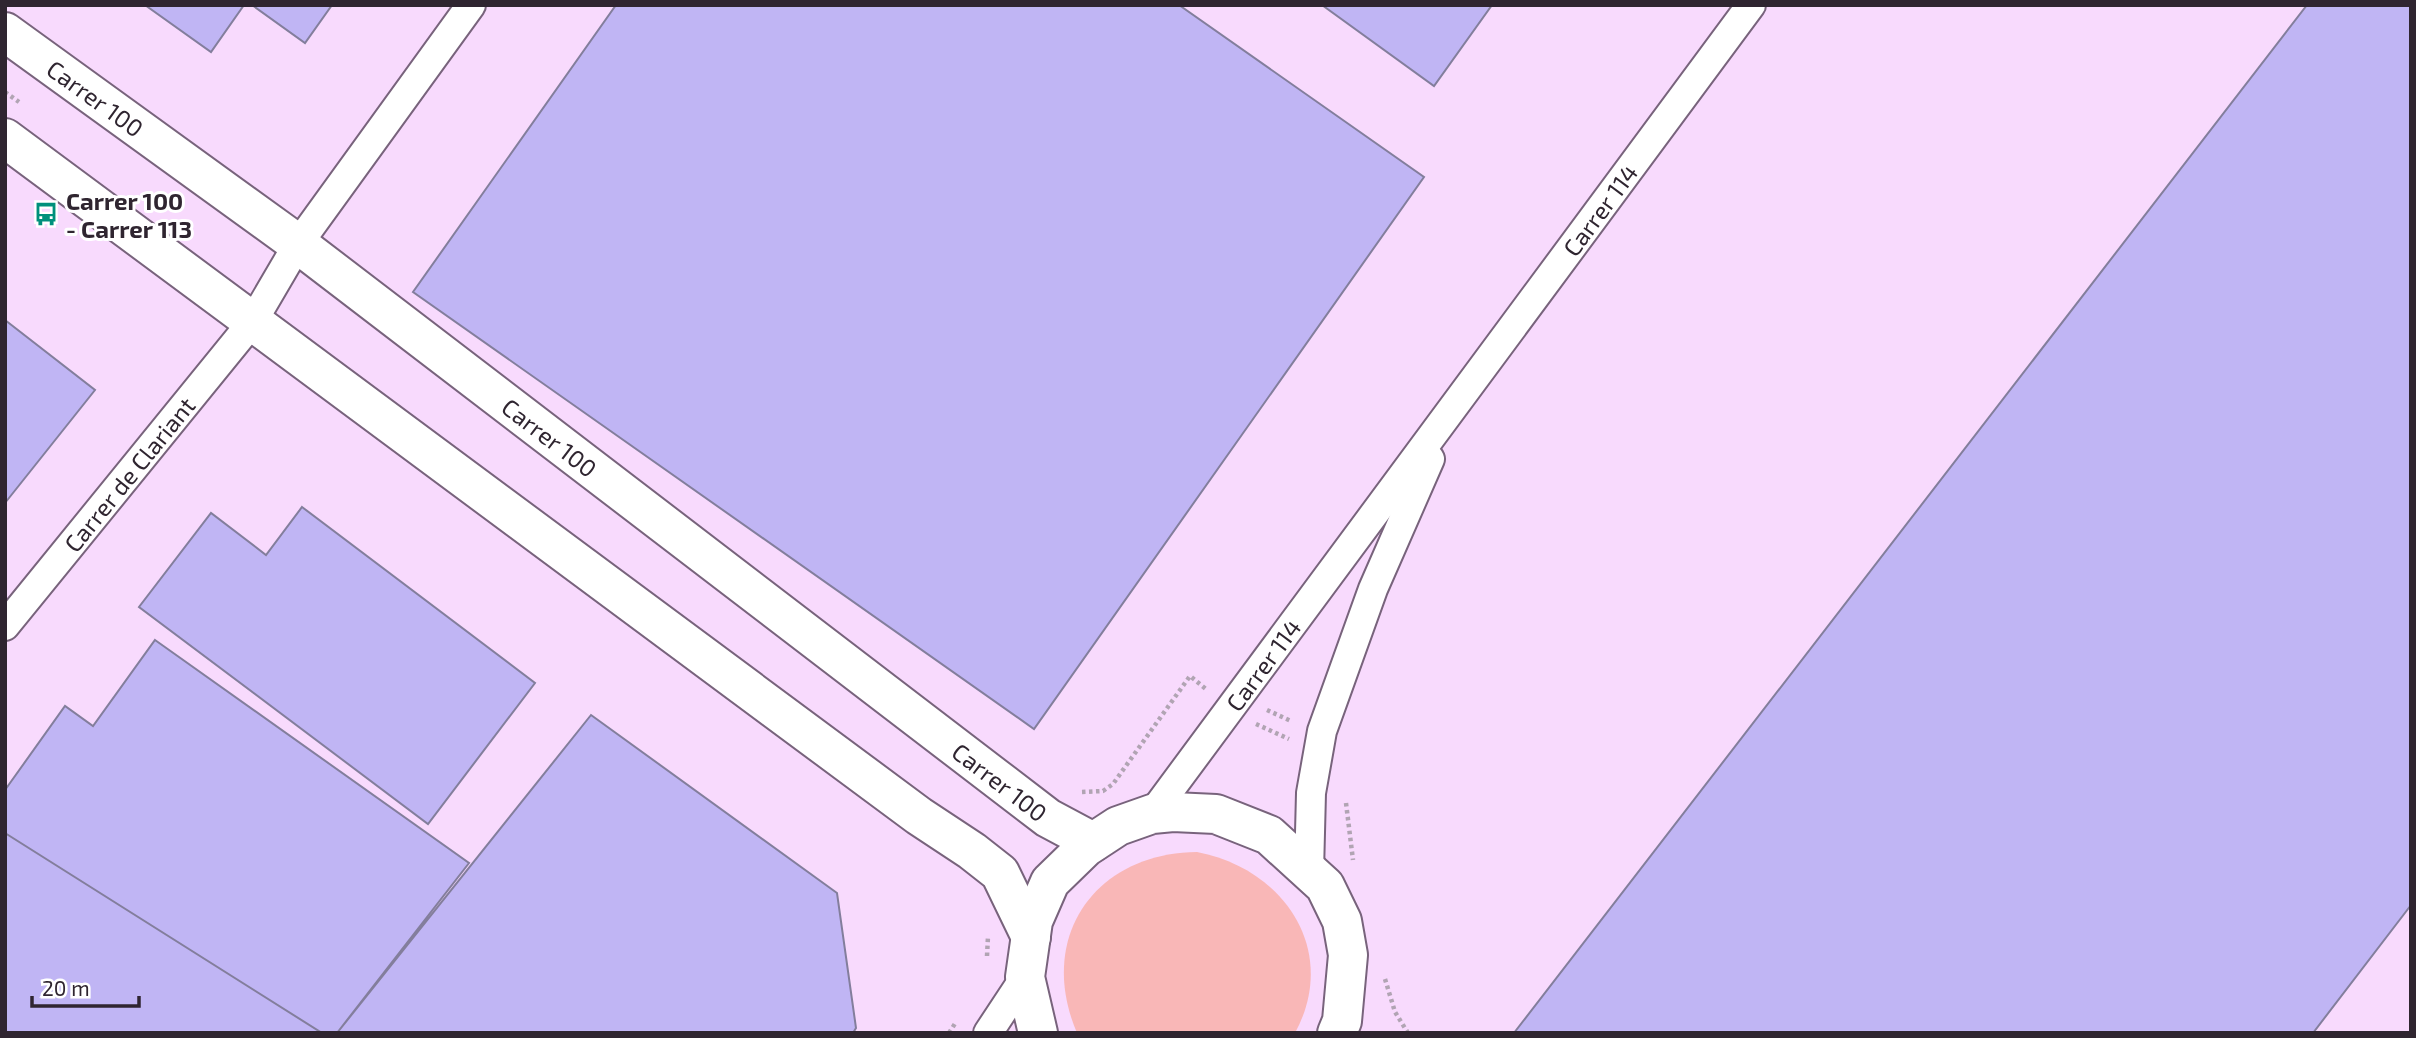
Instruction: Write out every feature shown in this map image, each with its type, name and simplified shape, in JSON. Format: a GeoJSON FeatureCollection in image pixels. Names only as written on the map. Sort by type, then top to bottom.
{"type":"FeatureCollection","features":[{"type":"Feature","properties":{"kind":"street","name":"Carrer de Clariant"},"geometry":{"type":"LineString","coordinates":[[5,626],[253,321],[298,244],[471,5]]}},
{"type":"Feature","properties":{"kind":"street","name":"Carrer 114"},"geometry":{"type":"LineString","coordinates":[[1158,805],[1751,5]]}},
{"type":"Feature","properties":{"kind":"street","name":"Carrer 100"},"geometry":{"type":"LineString","coordinates":[[5,32],[298,244],[1048,818],[1093,842]]}},
{"type":"Feature","properties":{"kind":"street"},"geometry":{"type":"LineString","coordinates":[[5,138],[897,799],[972,851],[1000,873],[1031,937]]}},
{"type":"Feature","properties":{"kind":"street","name":"Carrer 114"},"geometry":{"type":"LineString","coordinates":[[1309,872],[1311,793],[1322,731],[1373,589],[1449,415]]}},
{"type":"Feature","properties":{"kind":"street"},"geometry":{"type":"LineString","coordinates":[[1038,1033],[1025,977],[1033,921],[1050,882],[1093,842],[1158,805],[1173,812],[1216,814],[1269,835],[1325,887],[1342,920],[1348,955],[1342,1021],[1337,1033]]}},
{"type":"Feature","properties":{"kind":"street"},"geometry":{"type":"LineString","coordinates":[[988,1033],[1025,977]]}},
{"type":"Feature","properties":{"kind":"street"},"geometry":{"type":"LineString","coordinates":[[1346,982],[1368,1033]]}},
{"type":"Feature","properties":{"kind":"path","name":"Carrer 114"},"geometry":{"type":"LineString","coordinates":[[1102,791],[1113,784],[1190,676],[1214,695]]}},
{"type":"Feature","properties":{"kind":"path"},"geometry":{"type":"LineString","coordinates":[[1260,707],[1293,722]]}},
{"type":"Feature","properties":{"kind":"path"},"geometry":{"type":"LineString","coordinates":[[1245,720],[1301,744]]}},
{"type":"Feature","properties":{"kind":"path"},"geometry":{"type":"LineString","coordinates":[[1345,799],[1352,856]]}},
{"type":"Feature","properties":{"kind":"shaded area"},"geometry":{"type":"Polygon","coordinates":[[[5,5],[2411,5],[2411,1033],[5,1033],[5,5]]]}},
{"type":"Feature","properties":{"kind":"shaded area"},"geometry":{"type":"Polygon","coordinates":[[[1197,852],[1228,861],[1255,875],[1278,894],[1295,917],[1306,943],[1311,972],[1307,1002],[1295,1033],[1077,1033],[1066,998],[1064,964],[1070,934],[1083,907],[1103,884],[1129,867],[1161,856],[1197,852]]]}},
{"type":"Feature","properties":{"kind":"building"},"geometry":{"type":"Polygon","coordinates":[[[145,5],[244,5],[211,52],[145,5]]]}},
{"type":"Feature","properties":{"kind":"building"},"geometry":{"type":"Polygon","coordinates":[[[252,5],[332,5],[305,43],[252,5]]]}},
{"type":"Feature","properties":{"kind":"building"},"geometry":{"type":"Polygon","coordinates":[[[616,5],[1179,5],[1424,177],[1034,729],[413,292],[616,5]]]}},
{"type":"Feature","properties":{"kind":"building"},"geometry":{"type":"Polygon","coordinates":[[[1322,5],[1492,5],[1434,86],[1322,5]]]}},
{"type":"Feature","properties":{"kind":"building"},"geometry":{"type":"Polygon","coordinates":[[[2307,5],[2411,5],[2411,905],[2313,1033],[1514,1033],[2307,5]]]}},
{"type":"Feature","properties":{"kind":"building"},"geometry":{"type":"Polygon","coordinates":[[[5,320],[95,390],[5,503],[5,320]]]}},
{"type":"Feature","properties":{"kind":"building"},"geometry":{"type":"Polygon","coordinates":[[[302,507],[535,683],[428,824],[139,607],[211,513],[266,555],[302,507]]]}},
{"type":"Feature","properties":{"kind":"building"},"geometry":{"type":"Polygon","coordinates":[[[155,640],[469,863],[337,1033],[322,1033],[5,833],[5,790],[65,706],[93,726],[155,640]]]}},
{"type":"Feature","properties":{"kind":"building"},"geometry":{"type":"Polygon","coordinates":[[[591,715],[837,893],[856,1028],[853,1033],[337,1033],[591,715]]]}},
{"type":"Feature","properties":{"kind":"building"},"geometry":{"type":"Polygon","coordinates":[[[5,833],[322,1033],[5,1033],[5,833]]]}},
{"type":"Feature","properties":{"kind":"place","name":"Carrer 100 - Carrer 113"},"geometry":{"type":"Point","coordinates":[46,214]}}]}
